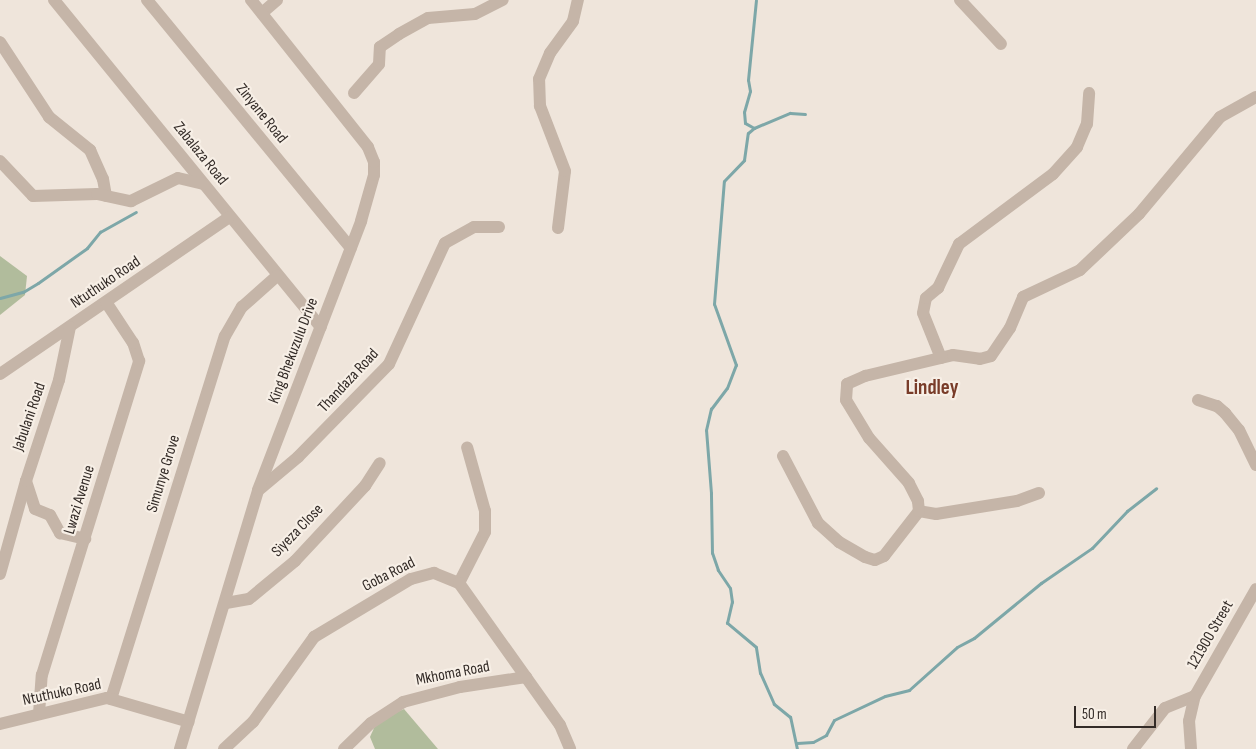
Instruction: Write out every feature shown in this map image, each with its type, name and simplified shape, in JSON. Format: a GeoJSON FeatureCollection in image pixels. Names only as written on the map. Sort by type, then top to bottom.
{"type":"FeatureCollection","features":[{"type":"Feature","properties":{"kind":"street","name":"Zabalaza Road"},"geometry":{"type":"LineString","coordinates":[[54,0],[320,328]]}},
{"type":"Feature","properties":{"kind":"street","name":"Zinyane Road"},"geometry":{"type":"LineString","coordinates":[[147,0],[351,248]]}},
{"type":"Feature","properties":{"kind":"street","name":"King Bhekuzulu Drive"},"geometry":{"type":"LineString","coordinates":[[180,749],[226,603],[258,490],[351,248],[373,184],[375,169],[372,155],[251,0]]}},
{"type":"Feature","properties":{"kind":"street"},"geometry":{"type":"LineString","coordinates":[[262,14],[277,0]]}},
{"type":"Feature","properties":{"kind":"street"},"geometry":{"type":"LineString","coordinates":[[558,228],[565,171],[540,106],[539,79],[550,53],[573,21],[578,0]]}},
{"type":"Feature","properties":{"kind":"street"},"geometry":{"type":"LineString","coordinates":[[960,0],[1001,44]]}},
{"type":"Feature","properties":{"kind":"street"},"geometry":{"type":"LineString","coordinates":[[354,93],[380,64],[380,47],[391,39],[428,18],[475,14],[498,3]]}},
{"type":"Feature","properties":{"kind":"street"},"geometry":{"type":"LineString","coordinates":[[0,42],[49,117],[90,150],[104,179],[106,196]]}},
{"type":"Feature","properties":{"kind":"street"},"geometry":{"type":"LineString","coordinates":[[941,358],[923,313],[926,298],[938,288],[959,244],[1053,174],[1077,147],[1087,124],[1089,93]]}},
{"type":"Feature","properties":{"kind":"street"},"geometry":{"type":"LineString","coordinates":[[919,511],[916,495],[909,483],[866,433],[845,395],[851,381],[941,358],[991,356],[1010,328],[1023,297],[1084,267],[1140,214],[1220,117],[1256,97]]}},
{"type":"Feature","properties":{"kind":"street"},"geometry":{"type":"LineString","coordinates":[[0,161],[33,196],[106,196],[131,201],[178,178],[203,184]]}},
{"type":"Feature","properties":{"kind":"street","name":"Ntuthuko Road"},"geometry":{"type":"LineString","coordinates":[[0,374],[229,217]]}},
{"type":"Feature","properties":{"kind":"street","name":"Thandaza Road"},"geometry":{"type":"LineString","coordinates":[[258,490],[298,457],[389,364],[445,243],[474,227],[499,227]]}},
{"type":"Feature","properties":{"kind":"street","name":"Simunye Grove"},"geometry":{"type":"LineString","coordinates":[[111,698],[225,336],[242,307],[277,276]]}},
{"type":"Feature","properties":{"kind":"street","name":"Lwazi Avenue"},"geometry":{"type":"LineString","coordinates":[[39,714],[42,675],[139,361],[133,343],[106,302]]}},
{"type":"Feature","properties":{"kind":"street","name":"Jabulani Road"},"geometry":{"type":"LineString","coordinates":[[0,574],[26,481],[59,380],[70,327]]}},
{"type":"Feature","properties":{"kind":"street"},"geometry":{"type":"LineString","coordinates":[[1198,400],[1216,406],[1225,413],[1239,430],[1256,465]]}},
{"type":"Feature","properties":{"kind":"street"},"geometry":{"type":"LineString","coordinates":[[467,447],[485,511],[485,532],[459,584],[564,730],[570,749]]}},
{"type":"Feature","properties":{"kind":"street"},"geometry":{"type":"LineString","coordinates":[[784,456],[818,523],[839,542],[865,557],[875,560],[884,556],[899,533],[919,511]]}},
{"type":"Feature","properties":{"kind":"street","name":"Siyeza Close"},"geometry":{"type":"LineString","coordinates":[[226,603],[249,599],[294,561],[365,486],[380,462]]}},
{"type":"Feature","properties":{"kind":"street"},"geometry":{"type":"LineString","coordinates":[[26,481],[35,509],[50,515],[60,533],[85,539]]}},
{"type":"Feature","properties":{"kind":"street"},"geometry":{"type":"LineString","coordinates":[[919,511],[936,514],[1017,501],[1040,493]]}},
{"type":"Feature","properties":{"kind":"street","name":"Goba Road"},"geometry":{"type":"LineString","coordinates":[[224,749],[253,722],[308,643],[326,628],[420,575],[438,574],[459,584]]}},
{"type":"Feature","properties":{"kind":"street","name":"121900 Street"},"geometry":{"type":"LineString","coordinates":[[1191,749],[1189,721],[1195,696],[1256,589]]}},
{"type":"Feature","properties":{"kind":"street","name":"Mkhoma Road"},"geometry":{"type":"LineString","coordinates":[[344,749],[371,723],[403,702],[460,687],[526,678]]}},
{"type":"Feature","properties":{"kind":"street"},"geometry":{"type":"LineString","coordinates":[[1133,749],[1165,708],[1195,696]]}},
{"type":"Feature","properties":{"kind":"street","name":"Ntuthuko Road"},"geometry":{"type":"LineString","coordinates":[[0,724],[111,698],[189,722]]}},
{"type":"Feature","properties":{"kind":"green space"},"geometry":{"type":"Polygon","coordinates":[[[0,256],[27,276],[25,295],[0,315],[0,256]]]}},
{"type":"Feature","properties":{"kind":"green space"},"geometry":{"type":"Polygon","coordinates":[[[404,709],[438,749],[375,749],[370,737],[374,728],[386,717],[404,709]]]}},
{"type":"Feature","properties":{"kind":"waterway"},"geometry":{"type":"LineString","coordinates":[[754,128],[745,123],[744,112],[750,91],[748,80],[756,0]]}},
{"type":"Feature","properties":{"kind":"waterway"},"geometry":{"type":"LineString","coordinates":[[797,749],[790,717],[774,704],[760,673],[756,647],[727,623],[732,602],[730,588],[718,570],[712,553],[711,493],[706,430],[711,409],[727,388],[736,365],[714,304],[724,181],[744,160],[748,133],[754,128],[790,113],[805,114]]}},
{"type":"Feature","properties":{"kind":"waterway"},"geometry":{"type":"LineString","coordinates":[[0,298],[23,292],[38,283],[87,248],[100,232],[136,212]]}},
{"type":"Feature","properties":{"kind":"waterway"},"geometry":{"type":"LineString","coordinates":[[797,743],[813,742],[826,735],[834,720],[885,696],[909,690],[957,647],[974,638],[1041,583],[1092,548],[1127,511],[1156,488]]}},
{"type":"Feature","properties":{"kind":"district","name":"Lindley"},"geometry":{"type":"Point","coordinates":[932,388]}}]}
